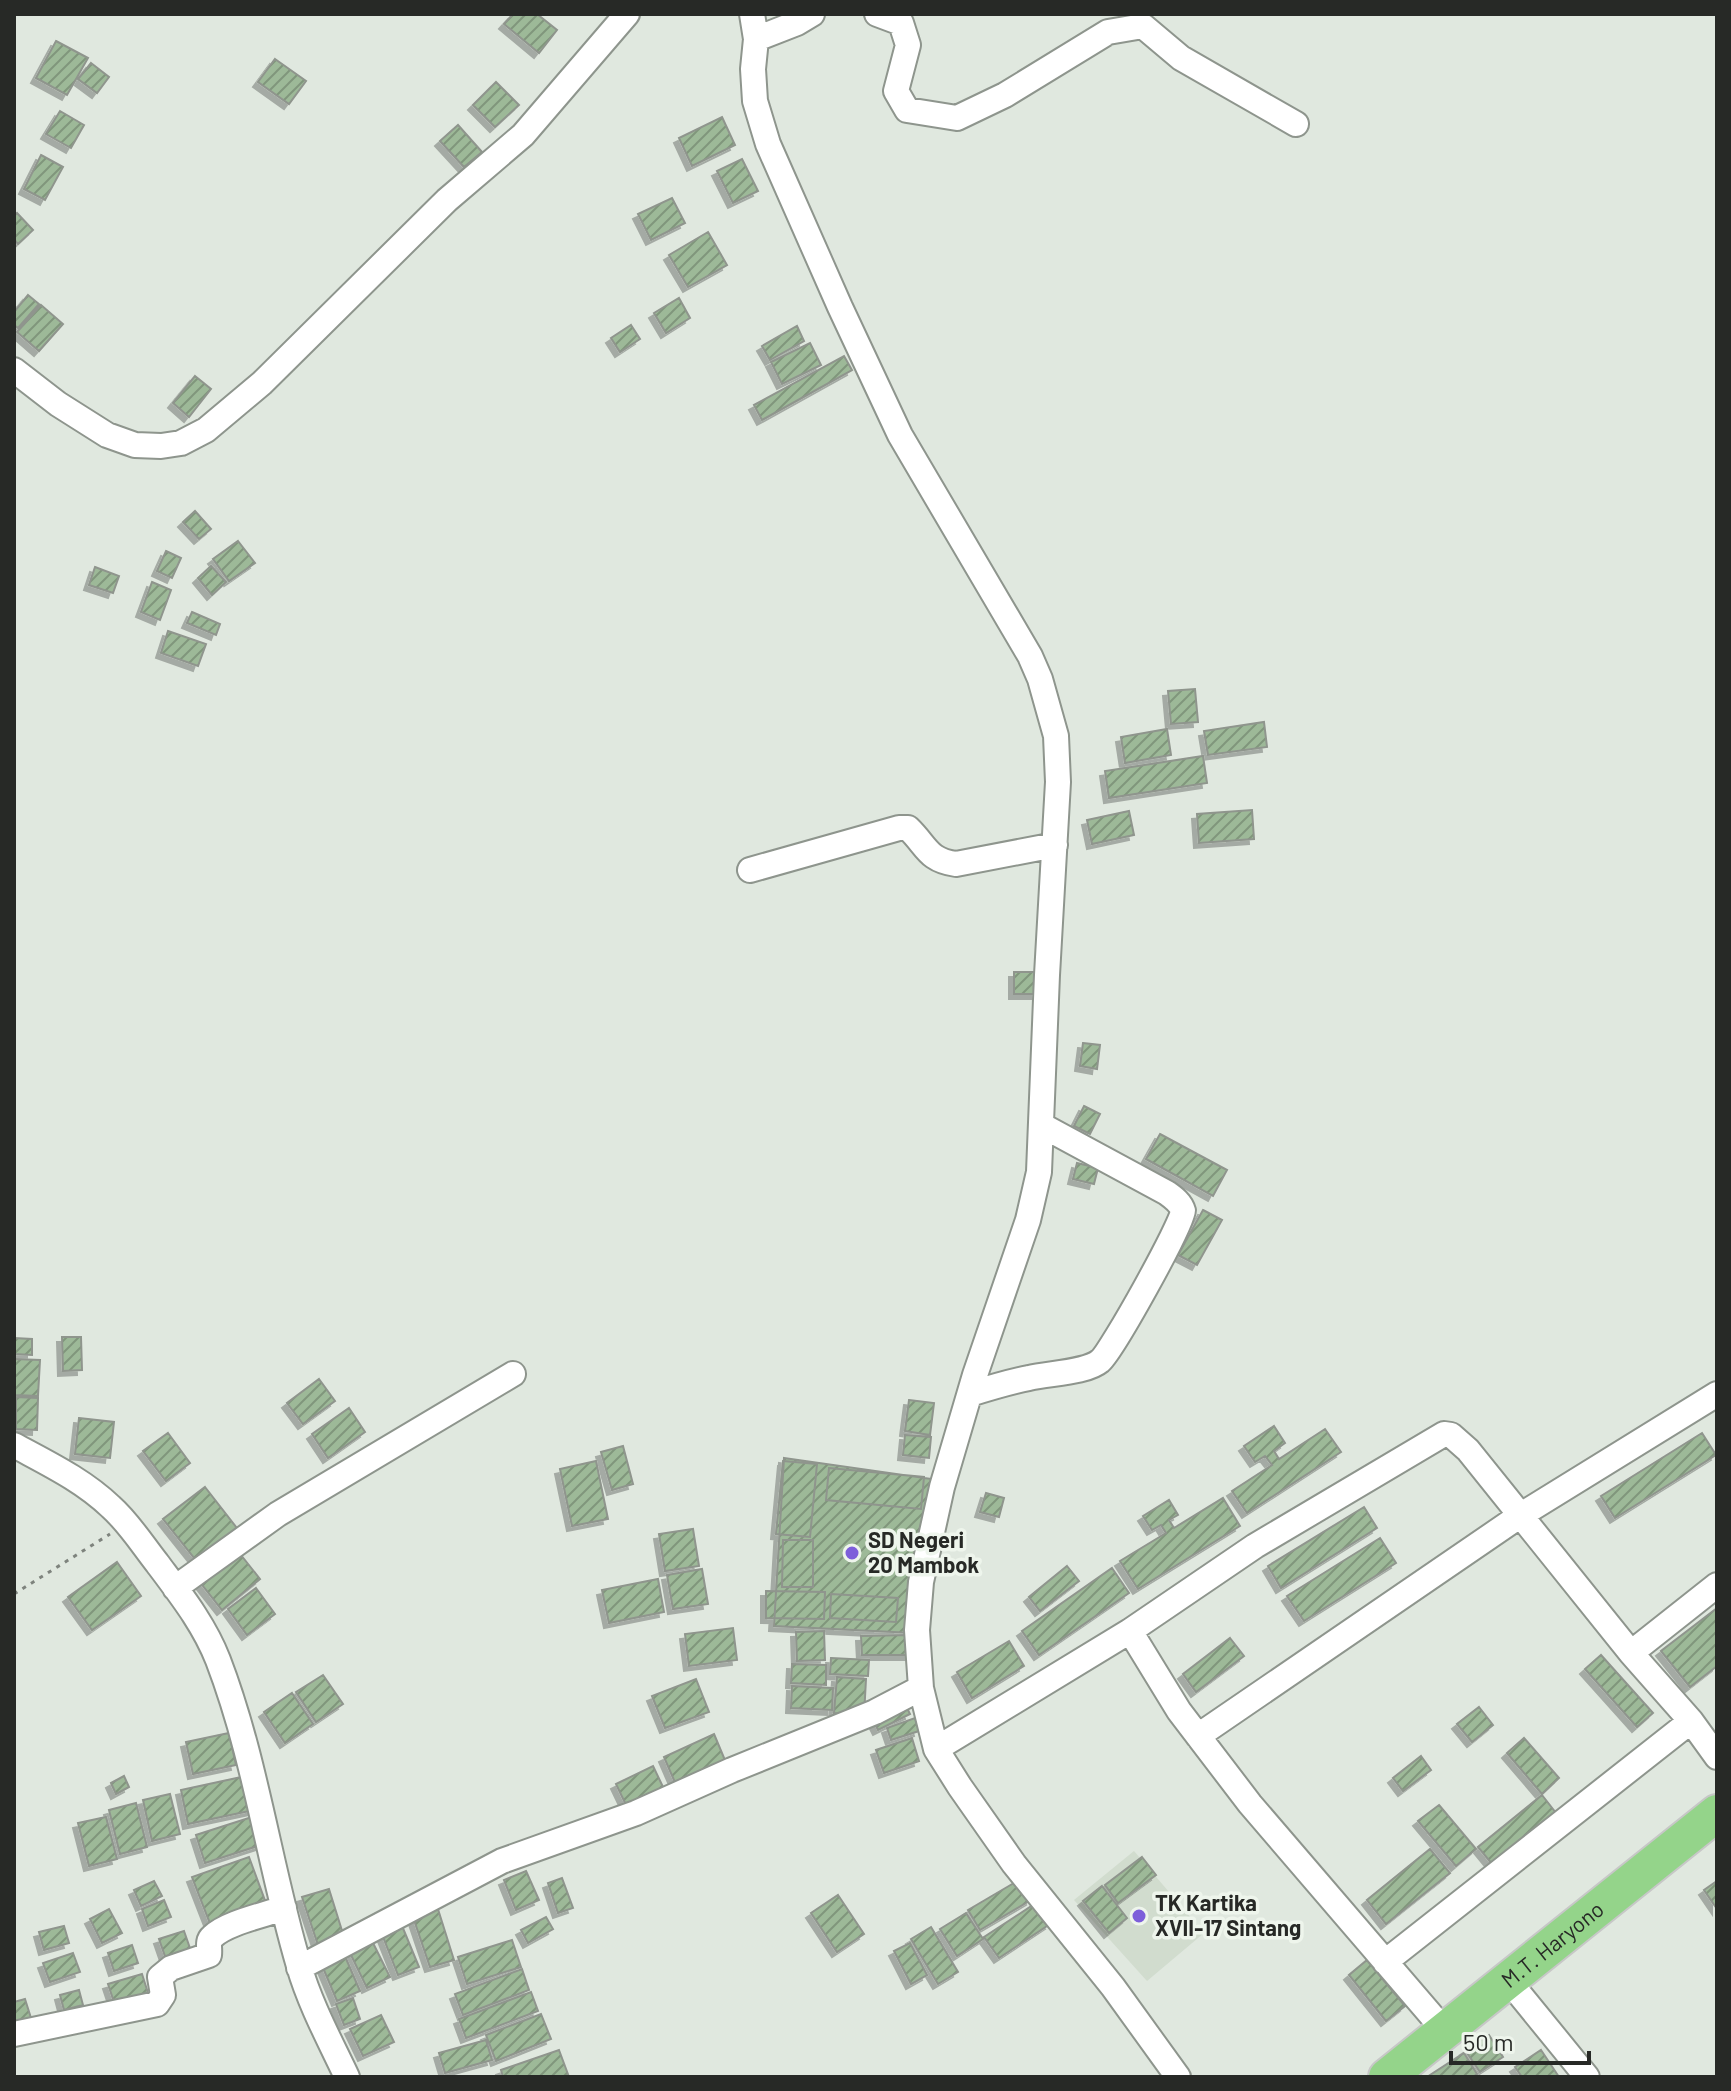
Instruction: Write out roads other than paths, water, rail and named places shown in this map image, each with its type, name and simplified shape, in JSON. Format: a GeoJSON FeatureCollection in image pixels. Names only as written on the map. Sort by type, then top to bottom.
{"type":"FeatureCollection","features":[{"type":"Feature","properties":{"kind":"highway","name":"M.T. Haryono"},"geometry":{"type":"LineString","coordinates":[[1387,2077],[1717,1813]]}},
{"type":"Feature","properties":{"kind":"street"},"geometry":{"type":"LineString","coordinates":[[14,370],[58,404],[107,435],[135,445],[181,443],[206,430],[262,383],[447,200],[523,135],[627,14]]}},
{"type":"Feature","properties":{"kind":"street"},"geometry":{"type":"LineString","coordinates":[[752,14],[756,39],[753,69],[755,101],[768,144],[900,435],[978,566],[1040,679],[1056,736],[1058,782],[1038,1186],[942,1487],[921,1582],[917,1630],[921,1688],[936,1749],[997,1841],[1113,1987],[1178,2077]]}},
{"type":"Feature","properties":{"kind":"street"},"geometry":{"type":"LineString","coordinates":[[756,39],[812,14]]}},
{"type":"Feature","properties":{"kind":"street"},"geometry":{"type":"LineString","coordinates":[[877,14],[901,23],[908,45],[896,91],[907,110],[957,118],[1005,95],[1108,32],[1143,26],[1181,58],[1296,124]]}},
{"type":"Feature","properties":{"kind":"street"},"geometry":{"type":"LineString","coordinates":[[750,870],[899,828],[908,828],[939,862],[956,864],[1055,845]]}},
{"type":"Feature","properties":{"kind":"street"},"geometry":{"type":"LineString","coordinates":[[970,1394],[1030,1377],[1081,1368],[1102,1360],[1165,1253],[1182,1217],[1183,1210],[1178,1202],[1167,1193],[1043,1126]]}},
{"type":"Feature","properties":{"kind":"street"},"geometry":{"type":"LineString","coordinates":[[175,1588],[278,1514],[513,1374]]}},
{"type":"Feature","properties":{"kind":"street"},"geometry":{"type":"LineString","coordinates":[[1198,1736],[1521,1515],[1717,1394]]}},
{"type":"Feature","properties":{"kind":"street"},"geometry":{"type":"LineString","coordinates":[[936,1749],[1130,1631],[1293,1522],[1444,1434],[1451,1435],[1468,1450],[1631,1653],[1691,1721],[1717,1757]]}},
{"type":"Feature","properties":{"kind":"street"},"geometry":{"type":"LineString","coordinates":[[14,1445],[82,1484],[127,1523],[197,1617],[218,1659],[254,1781],[299,1968],[347,2077]]}},
{"type":"Feature","properties":{"kind":"street"},"geometry":{"type":"LineString","coordinates":[[1631,1653],[1717,1585]]}},
{"type":"Feature","properties":{"kind":"street"},"geometry":{"type":"LineString","coordinates":[[1130,1631],[1179,1711],[1250,1804],[1444,2030]]}},
{"type":"Feature","properties":{"kind":"street"},"geometry":{"type":"LineString","coordinates":[[299,1968],[502,1861],[636,1813],[875,1712],[921,1688]]}},
{"type":"Feature","properties":{"kind":"street"},"geometry":{"type":"LineString","coordinates":[[1385,1962],[1691,1721]]}},
{"type":"Feature","properties":{"kind":"street"},"geometry":{"type":"LineString","coordinates":[[14,2034],[157,2004],[163,1995],[160,1977],[171,1968],[209,1955],[211,1937],[234,1925],[284,1908]]}},
{"type":"Feature","properties":{"kind":"street"},"geometry":{"type":"LineString","coordinates":[[1508,1980],[1587,2077]]}},
{"type":"Feature","properties":{"kind":"place","name":"SD Negeri 20 Mambok"},"geometry":{"type":"Point","coordinates":[852,1553]}},
{"type":"Feature","properties":{"kind":"place","name":"TK Kartika XVII-17 Sintang"},"geometry":{"type":"Point","coordinates":[1139,1916]}}]}
